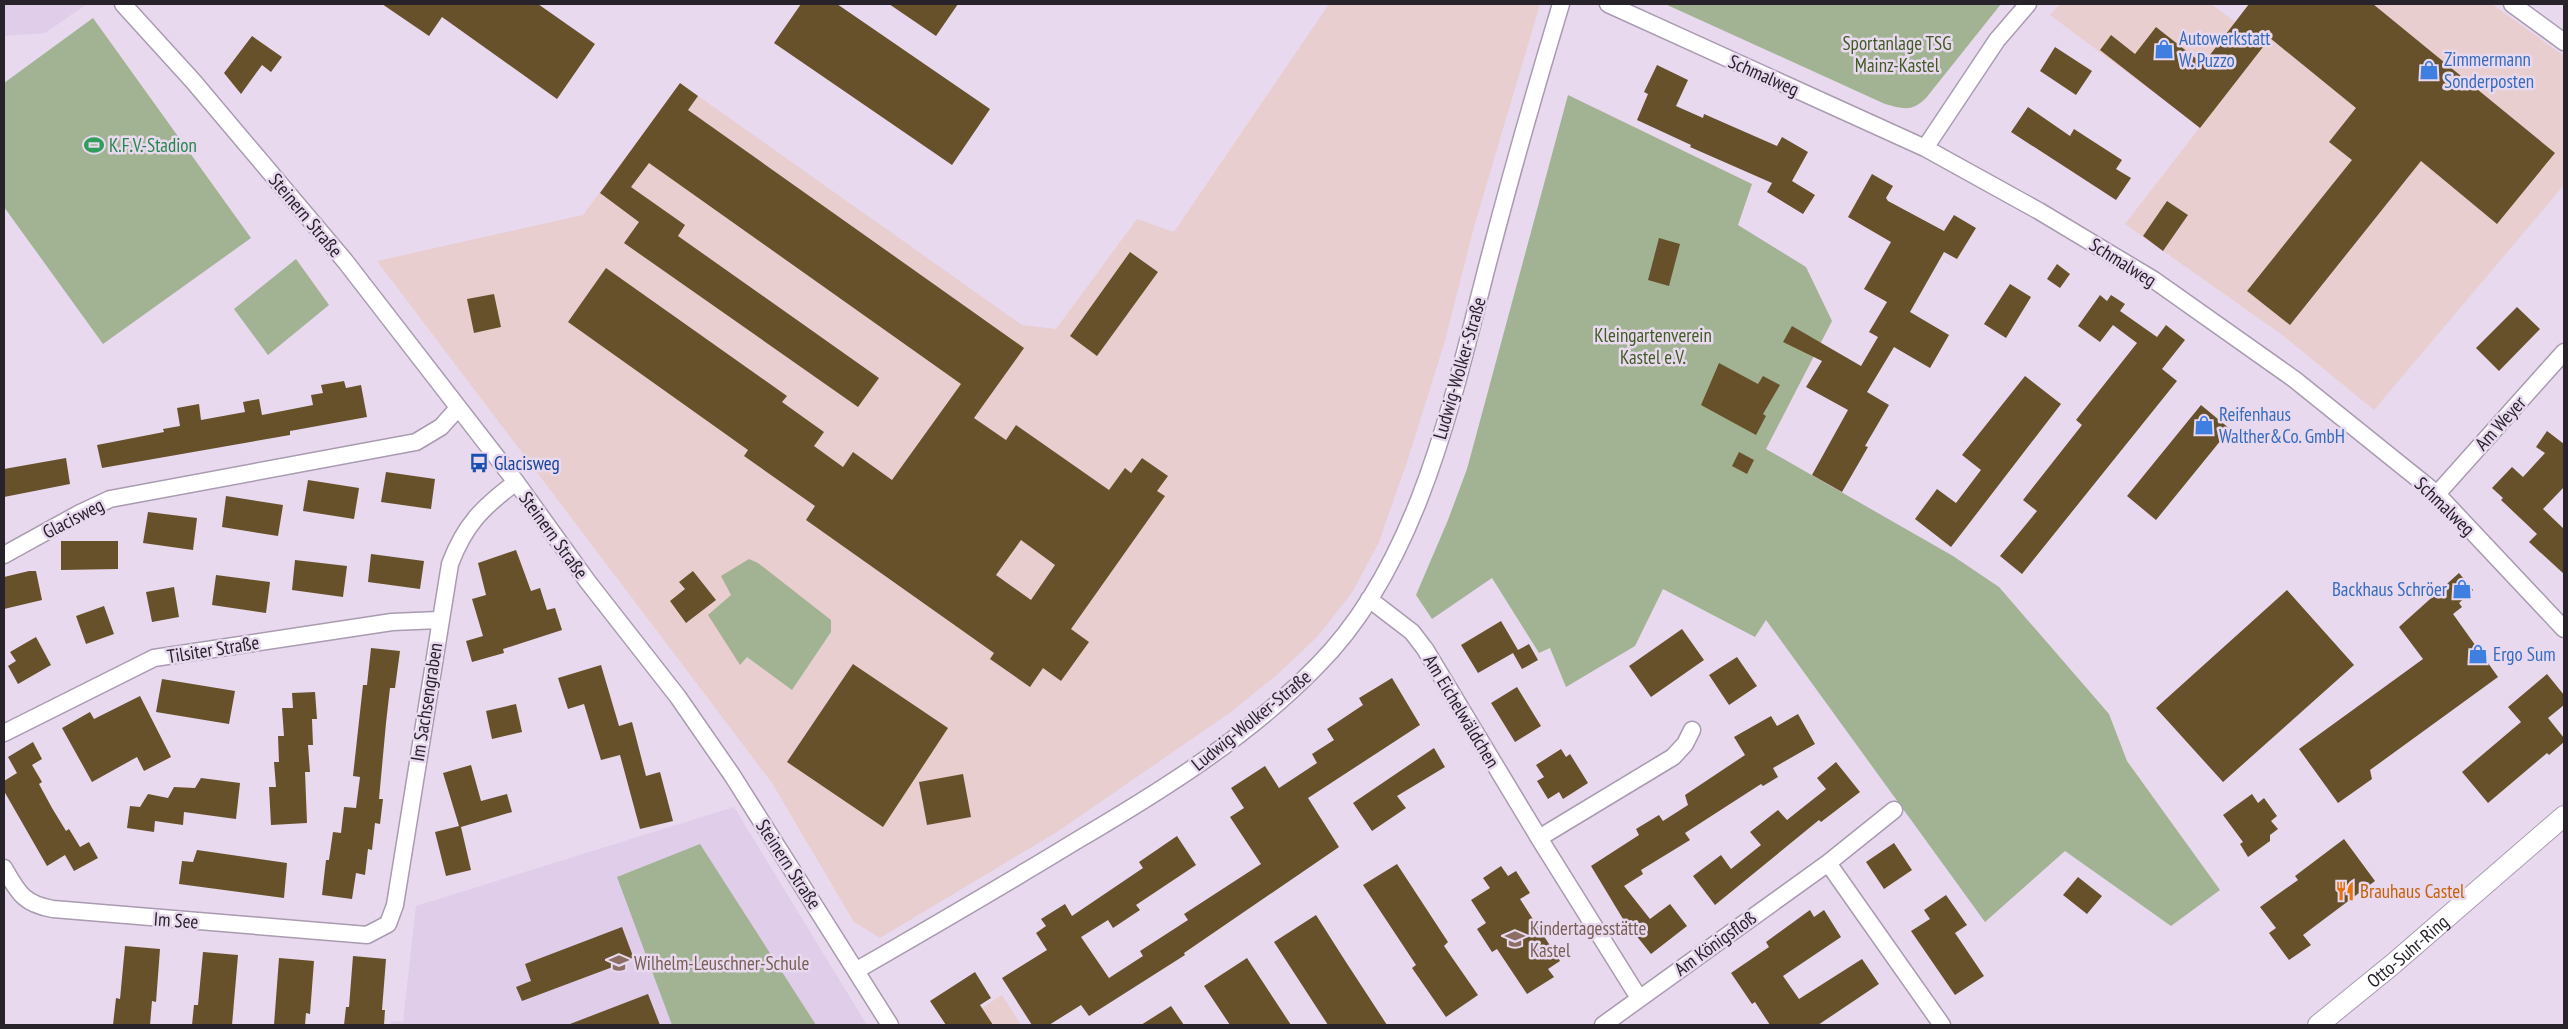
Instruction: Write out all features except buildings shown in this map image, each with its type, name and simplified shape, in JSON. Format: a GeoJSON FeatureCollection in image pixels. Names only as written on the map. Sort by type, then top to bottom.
{"type":"FeatureCollection","features":[{"type":"Feature","properties":{"kind":"street","name":"Steinern Straße"},"geometry":{"type":"LineString","coordinates":[[123,4],[193,81],[344,261],[516,482],[588,582],[684,705],[857,970],[890,1025]]}},
{"type":"Feature","properties":{"kind":"street","name":"Ludwig-Wolker-Straße"},"geometry":{"type":"LineString","coordinates":[[857,970],[1165,788],[1270,709],[1312,672],[1342,637],[1369,599],[1396,551],[1430,472],[1465,353],[1521,140],[1560,4]]}},
{"type":"Feature","properties":{"kind":"street","name":"Schmalweg"},"geometry":{"type":"LineString","coordinates":[[1608,4],[1926,148],[2039,211],[2154,280],[2294,379],[2436,494],[2564,629]]}},
{"type":"Feature","properties":{"kind":"street"},"geometry":{"type":"LineString","coordinates":[[1926,148],[1997,40],[2028,4]]}},
{"type":"Feature","properties":{"kind":"street"},"geometry":{"type":"LineString","coordinates":[[2512,4],[2564,42]]}},
{"type":"Feature","properties":{"kind":"street","name":"Am Weyer"},"geometry":{"type":"LineString","coordinates":[[2436,494],[2564,352]]}},
{"type":"Feature","properties":{"kind":"street","name":"Glacisweg"},"geometry":{"type":"LineString","coordinates":[[4,555],[80,513],[110,499],[416,442],[441,427],[458,408]]}},
{"type":"Feature","properties":{"kind":"street","name":"Im Sachsengraben"},"geometry":{"type":"LineString","coordinates":[[367,935],[388,924],[395,905],[439,620],[450,564],[464,532],[486,506],[516,482]]}},
{"type":"Feature","properties":{"kind":"street","name":"Am Eichelwäldchen"},"geometry":{"type":"LineString","coordinates":[[1369,599],[1412,632],[1425,649],[1539,838],[1639,998]]}},
{"type":"Feature","properties":{"kind":"street","name":"Tilsiter Straße"},"geometry":{"type":"LineString","coordinates":[[4,733],[154,658],[392,622],[439,620]]}},
{"type":"Feature","properties":{"kind":"street"},"geometry":{"type":"LineString","coordinates":[[1539,838],[1673,757],[1685,744],[1692,730]]}},
{"type":"Feature","properties":{"kind":"street","name":"Am Königsfloß"},"geometry":{"type":"LineString","coordinates":[[1603,1025],[1828,863],[1894,810]]}},
{"type":"Feature","properties":{"kind":"street","name":"Otto-Suhr-Ring"},"geometry":{"type":"LineString","coordinates":[[2318,1025],[2393,964],[2564,816]]}},
{"type":"Feature","properties":{"kind":"street"},"geometry":{"type":"LineString","coordinates":[[1828,863],[1942,1025]]}},
{"type":"Feature","properties":{"kind":"street","name":"Im See"},"geometry":{"type":"LineString","coordinates":[[4,868],[19,893],[26,900],[46,908],[367,935]]}},
{"type":"Feature","properties":{"kind":"shaded area"},"geometry":{"type":"Polygon","coordinates":[[[4,4],[87,4],[45,33],[4,36],[4,4]]]}},
{"type":"Feature","properties":{"kind":"shaded area"},"geometry":{"type":"Polygon","coordinates":[[[1329,4],[1540,4],[1474,227],[1444,344],[1408,459],[1379,542],[1353,591],[1319,635],[1278,674],[1231,712],[1057,832],[880,938],[854,922],[772,783],[377,261],[583,215],[680,83],[1022,325],[1056,329],[1137,219],[1174,232],[1329,4]]]}},
{"type":"Feature","properties":{"kind":"shaded area"},"geometry":{"type":"Polygon","coordinates":[[[2060,4],[2211,4],[2265,44],[2297,4],[2492,4],[2564,56],[2564,185],[2374,410],[2281,334],[2125,224],[2200,127],[2050,15],[2060,4]]]}},
{"type":"Feature","properties":{"kind":"shaded area","name":"Wilhelm-Leuschner-Schule"},"geometry":{"type":"Polygon","coordinates":[[[734,807],[867,1025],[390,1025],[391,1021],[403,1022],[416,906],[734,807]]]}},
{"type":"Feature","properties":{"kind":"shaded area"},"geometry":{"type":"Polygon","coordinates":[[[1002,995],[1021,1025],[955,1025],[1002,995]]]}},
{"type":"Feature","properties":{"kind":"green space","name":"Sportanlage TSG Mainz-Kastel"},"geometry":{"type":"Polygon","coordinates":[[[1665,4],[2001,4],[1926,98],[1916,106],[1907,108],[1885,104],[1665,4]]]}},
{"type":"Feature","properties":{"kind":"green space","name":"K.F.V.-Stadion"},"geometry":{"type":"Polygon","coordinates":[[[93,18],[251,238],[103,344],[4,207],[4,83],[93,18]]]}},
{"type":"Feature","properties":{"kind":"green space","name":"Kleingartenverein Kastel e.V."},"geometry":{"type":"Polygon","coordinates":[[[1568,95],[1752,184],[1738,225],[1806,267],[1832,321],[1766,449],[1953,556],[1999,587],[2109,714],[2127,761],[2220,890],[2171,926],[2065,851],[1985,922],[1766,620],[1755,637],[1663,589],[1635,646],[1566,687],[1550,648],[1539,653],[1492,578],[1432,619],[1416,595],[1448,520],[1467,469],[1568,95]]]}},
{"type":"Feature","properties":{"kind":"green space"},"geometry":{"type":"Polygon","coordinates":[[[296,259],[329,305],[268,355],[234,309],[296,259]]]}},
{"type":"Feature","properties":{"kind":"green space"},"geometry":{"type":"Polygon","coordinates":[[[749,559],[758,563],[831,620],[831,632],[792,690],[747,657],[740,665],[708,615],[731,595],[721,576],[749,559]]]}},
{"type":"Feature","properties":{"kind":"green space"},"geometry":{"type":"Polygon","coordinates":[[[700,844],[816,1025],[672,1025],[617,877],[700,844]]]}},
{"type":"Feature","properties":{"kind":"place","name":"Autowerkstatt W. Puzzo"},"geometry":{"type":"Point","coordinates":[2164,49]}},
{"type":"Feature","properties":{"kind":"place","name":"Zimmermann Sonderposten"},"geometry":{"type":"Point","coordinates":[2429,70]}},
{"type":"Feature","properties":{"kind":"place","name":"K.F.V.-Stadion"},"geometry":{"type":"Point","coordinates":[94,145]}},
{"type":"Feature","properties":{"kind":"place","name":"Reifenhaus Walther&Co. GmbH"},"geometry":{"type":"Point","coordinates":[2204,425]}},
{"type":"Feature","properties":{"kind":"place","name":"Glacisweg"},"geometry":{"type":"Point","coordinates":[479,463]}},
{"type":"Feature","properties":{"kind":"place","name":"Backhaus Schröer"},"geometry":{"type":"Point","coordinates":[2462,589]}},
{"type":"Feature","properties":{"kind":"place","name":"Ergo Sum"},"geometry":{"type":"Point","coordinates":[2478,654]}},
{"type":"Feature","properties":{"kind":"place","name":"Brauhaus Castel"},"geometry":{"type":"Point","coordinates":[2345,891]}},
{"type":"Feature","properties":{"kind":"place","name":"Kindertagesstätte Kastel"},"geometry":{"type":"Point","coordinates":[1515,939]}},
{"type":"Feature","properties":{"kind":"place","name":"Wilhelm-Leuschner-Schule"},"geometry":{"type":"Point","coordinates":[619,963]}}]}
